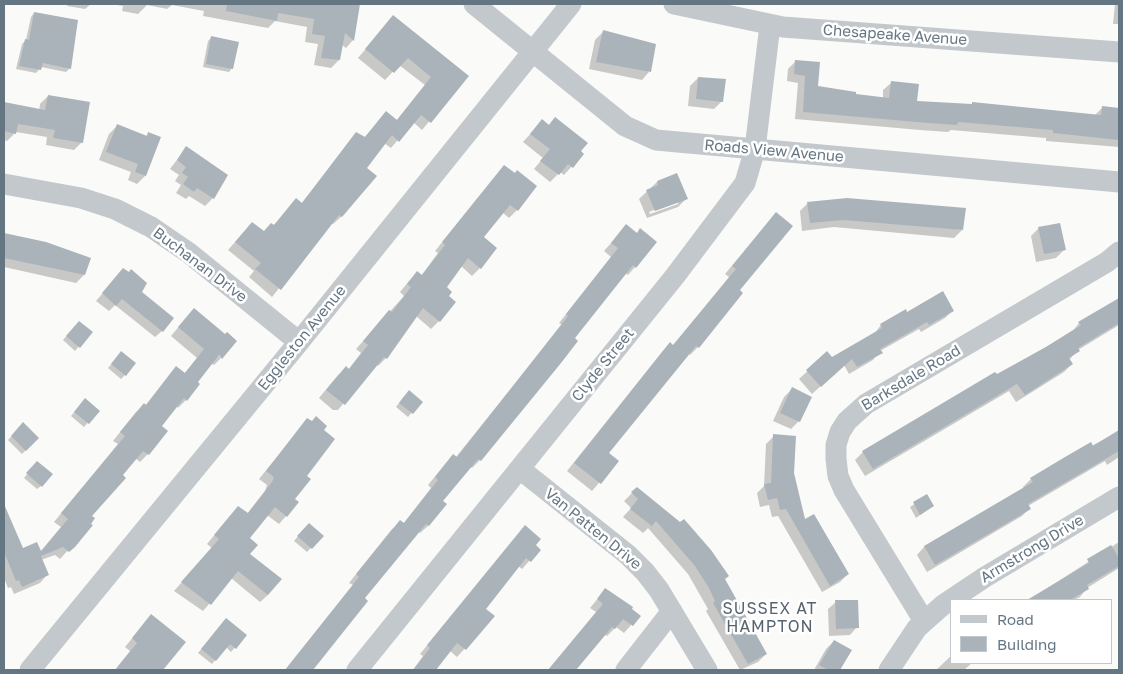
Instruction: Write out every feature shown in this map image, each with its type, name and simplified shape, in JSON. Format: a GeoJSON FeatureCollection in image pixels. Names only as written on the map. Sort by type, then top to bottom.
{"type":"FeatureCollection","features":[{"type":"Feature","properties":{"kind":"street","name":"Roads View Avenue"},"geometry":{"type":"LineString","coordinates":[[474,4],[625,126],[640,134],[674,143],[1119,182]]}},
{"type":"Feature","properties":{"kind":"street","name":"Eggleston Avenue"},"geometry":{"type":"LineString","coordinates":[[30,670],[300,342],[571,4]]}},
{"type":"Feature","properties":{"kind":"street","name":"Chesapeake Avenue"},"geometry":{"type":"LineString","coordinates":[[674,4],[770,25],[1119,52]]}},
{"type":"Feature","properties":{"kind":"street","name":"Clyde Street"},"geometry":{"type":"LineString","coordinates":[[357,670],[676,276],[739,192],[750,171],[755,149],[770,25]]}},
{"type":"Feature","properties":{"kind":"street","name":"Buchanan Drive"},"geometry":{"type":"LineString","coordinates":[[4,184],[81,198],[115,209],[151,227],[189,253],[300,342]]}},
{"type":"Feature","properties":{"kind":"street","name":"Barksdale Road"},"geometry":{"type":"LineString","coordinates":[[924,621],[844,490],[838,476],[836,459],[836,445],[840,432],[851,417],[866,404],[1099,267],[1119,252]]}},
{"type":"Feature","properties":{"kind":"street","name":"Van Patten Drive"},"geometry":{"type":"LineString","coordinates":[[520,469],[628,555],[645,572],[672,611],[707,670]]}},
{"type":"Feature","properties":{"kind":"street","name":"Armstrong Drive"},"geometry":{"type":"LineString","coordinates":[[952,599],[965,589],[1119,497]]}},
{"type":"Feature","properties":{"kind":"street","name":"Armstrong Drive"},"geometry":{"type":"LineString","coordinates":[[889,670],[924,621],[950,601]]}},
{"type":"Feature","properties":{"kind":"street"},"geometry":{"type":"LineString","coordinates":[[626,670],[672,611]]}},
{"type":"Feature","properties":{"kind":"building"},"geometry":{"type":"Polygon","coordinates":[[[227,4],[360,4],[354,41],[345,33],[340,60],[321,58],[325,36],[312,34],[314,19],[278,13],[277,21],[226,11],[227,4]]]}},
{"type":"Feature","properties":{"kind":"building"},"geometry":{"type":"Polygon","coordinates":[[[34,12],[78,20],[71,69],[43,63],[41,70],[19,66],[25,39],[29,40],[34,12]]]}},
{"type":"Feature","properties":{"kind":"building"},"geometry":{"type":"Polygon","coordinates":[[[393,15],[469,76],[431,123],[421,115],[399,142],[392,135],[367,168],[377,176],[342,217],[339,215],[281,290],[255,269],[261,263],[235,242],[252,222],[264,231],[271,223],[274,225],[296,198],[302,203],[356,132],[365,137],[386,111],[397,120],[431,77],[408,58],[394,73],[365,49],[393,15]]]}},
{"type":"Feature","properties":{"kind":"building"},"geometry":{"type":"Polygon","coordinates":[[[603,30],[656,44],[651,72],[596,62],[603,30]]]}},
{"type":"Feature","properties":{"kind":"building"},"geometry":{"type":"Polygon","coordinates":[[[211,36],[239,42],[233,69],[206,64],[211,36]]]}},
{"type":"Feature","properties":{"kind":"building"},"geometry":{"type":"Polygon","coordinates":[[[795,60],[820,62],[818,86],[856,92],[856,94],[889,98],[891,81],[919,84],[917,101],[972,104],[972,102],[1101,115],[1102,106],[1119,108],[1119,140],[1053,133],[1053,130],[958,122],[957,125],[928,123],[803,112],[805,76],[794,74],[795,60]]]}},
{"type":"Feature","properties":{"kind":"building"},"geometry":{"type":"Polygon","coordinates":[[[698,77],[726,79],[723,102],[696,99],[698,77]]]}},
{"type":"Feature","properties":{"kind":"building"},"geometry":{"type":"Polygon","coordinates":[[[48,95],[90,102],[83,143],[53,138],[55,130],[18,124],[16,134],[4,131],[4,102],[45,110],[48,95]]]}},
{"type":"Feature","properties":{"kind":"building"},"geometry":{"type":"Polygon","coordinates":[[[555,117],[588,143],[581,151],[584,154],[573,168],[568,164],[559,175],[540,161],[550,149],[530,134],[542,119],[549,125],[555,117]]]}},
{"type":"Feature","properties":{"kind":"building"},"geometry":{"type":"Polygon","coordinates":[[[117,124],[147,136],[148,132],[161,137],[146,176],[135,172],[138,164],[106,152],[117,124]]]}},
{"type":"Feature","properties":{"kind":"building"},"geometry":{"type":"Polygon","coordinates":[[[186,146],[228,175],[214,199],[197,188],[194,192],[183,184],[188,177],[182,173],[186,167],[177,160],[186,146]]]}},
{"type":"Feature","properties":{"kind":"building"},"geometry":{"type":"Polygon","coordinates":[[[504,165],[515,173],[517,170],[537,186],[518,211],[510,205],[484,237],[497,248],[481,269],[468,258],[447,287],[452,292],[449,296],[456,302],[440,322],[423,308],[387,359],[384,357],[345,405],[326,390],[346,366],[349,369],[368,345],[363,341],[389,310],[392,312],[411,287],[407,284],[417,271],[422,275],[445,245],[442,242],[504,165]]]}},
{"type":"Feature","properties":{"kind":"building"},"geometry":{"type":"Polygon","coordinates":[[[677,173],[688,199],[655,211],[646,190],[658,185],[657,181],[677,173]]]}},
{"type":"Feature","properties":{"kind":"building"},"geometry":{"type":"Polygon","coordinates":[[[847,198],[966,208],[963,230],[843,220],[810,223],[807,202],[847,198]]]}},
{"type":"Feature","properties":{"kind":"building"},"geometry":{"type":"Polygon","coordinates":[[[776,212],[793,226],[740,290],[743,293],[699,348],[696,346],[609,453],[619,461],[601,484],[574,463],[670,342],[673,345],[736,269],[732,266],[776,212]]]}},
{"type":"Feature","properties":{"kind":"building"},"geometry":{"type":"Polygon","coordinates":[[[1060,223],[1066,250],[1044,254],[1038,227],[1060,223]]]}},
{"type":"Feature","properties":{"kind":"building"},"geometry":{"type":"Polygon","coordinates":[[[626,224],[637,233],[640,228],[657,242],[636,268],[633,265],[575,338],[578,341],[561,363],[481,461],[478,459],[443,501],[447,504],[429,526],[426,524],[365,598],[368,601],[313,670],[285,670],[359,577],[356,574],[400,520],[404,523],[438,480],[435,477],[453,454],[457,457],[568,316],[566,314],[618,248],[611,243],[626,224]]]}},
{"type":"Feature","properties":{"kind":"building"},"geometry":{"type":"Polygon","coordinates":[[[4,233],[46,242],[91,258],[85,275],[4,258],[4,233]]]}},
{"type":"Feature","properties":{"kind":"building"},"geometry":{"type":"Polygon","coordinates":[[[123,268],[129,272],[131,269],[147,283],[142,292],[174,318],[163,332],[122,299],[116,306],[102,293],[123,268]]]}},
{"type":"Feature","properties":{"kind":"building"},"geometry":{"type":"Polygon","coordinates":[[[943,291],[954,311],[929,325],[927,322],[880,349],[883,353],[857,367],[852,359],[821,387],[806,370],[827,351],[832,357],[882,328],[880,324],[906,309],[907,312],[943,291]]]}},
{"type":"Feature","properties":{"kind":"building"},"geometry":{"type":"Polygon","coordinates":[[[1119,298],[1119,323],[1078,348],[1080,351],[1069,358],[1073,364],[1025,395],[1017,384],[873,469],[862,451],[995,372],[997,374],[1046,347],[1081,325],[1078,322],[1119,298]]]}},
{"type":"Feature","properties":{"kind":"building"},"geometry":{"type":"Polygon","coordinates":[[[194,308],[225,334],[227,332],[237,341],[222,359],[219,355],[198,382],[200,384],[187,401],[184,398],[162,426],[168,431],[149,455],[143,451],[123,475],[126,478],[92,516],[95,518],[91,524],[93,525],[75,547],[69,552],[63,547],[41,556],[49,575],[22,587],[19,580],[16,581],[4,552],[4,504],[23,548],[37,542],[41,551],[68,519],[61,513],[125,436],[120,432],[144,403],[146,405],[176,366],[185,373],[204,349],[178,327],[194,308]]]}},
{"type":"Feature","properties":{"kind":"building"},"geometry":{"type":"Polygon","coordinates":[[[79,321],[93,332],[80,348],[66,336],[79,321]]]}},
{"type":"Feature","properties":{"kind":"building"},"geometry":{"type":"Polygon","coordinates":[[[121,351],[136,363],[126,376],[111,364],[121,351]]]}},
{"type":"Feature","properties":{"kind":"building"},"geometry":{"type":"Polygon","coordinates":[[[792,387],[812,397],[800,422],[780,413],[792,387]]]}},
{"type":"Feature","properties":{"kind":"building"},"geometry":{"type":"Polygon","coordinates":[[[409,390],[423,402],[413,414],[399,403],[409,390]]]}},
{"type":"Feature","properties":{"kind":"building"},"geometry":{"type":"Polygon","coordinates":[[[85,398],[100,411],[89,424],[74,412],[85,398]]]}},
{"type":"Feature","properties":{"kind":"building"},"geometry":{"type":"Polygon","coordinates":[[[316,416],[327,426],[324,430],[335,439],[307,476],[311,479],[295,499],[299,502],[287,517],[275,507],[250,538],[258,545],[250,554],[282,579],[268,595],[238,571],[211,605],[181,582],[219,539],[214,535],[238,506],[248,513],[272,482],[274,477],[266,471],[307,418],[312,421],[316,416]]]}},
{"type":"Feature","properties":{"kind":"building"},"geometry":{"type":"Polygon","coordinates":[[[23,422],[39,438],[26,451],[11,436],[23,422]]]}},
{"type":"Feature","properties":{"kind":"building"},"geometry":{"type":"Polygon","coordinates":[[[1119,430],[1119,451],[1028,504],[1031,509],[935,565],[924,546],[1033,482],[1030,478],[1065,457],[1091,442],[1093,446],[1119,430]]]}},
{"type":"Feature","properties":{"kind":"building"},"geometry":{"type":"Polygon","coordinates":[[[773,434],[796,436],[794,473],[805,519],[814,514],[849,574],[830,586],[786,509],[780,510],[777,498],[768,500],[764,484],[771,483],[773,434]]]}},
{"type":"Feature","properties":{"kind":"building"},"geometry":{"type":"Polygon","coordinates":[[[37,461],[53,474],[42,487],[26,473],[37,461]]]}},
{"type":"Feature","properties":{"kind":"building"},"geometry":{"type":"Polygon","coordinates":[[[637,487],[680,522],[684,519],[711,550],[729,576],[725,579],[767,654],[748,664],[713,603],[715,601],[709,588],[695,566],[656,521],[652,526],[630,509],[638,499],[631,492],[637,487]]]}},
{"type":"Feature","properties":{"kind":"building"},"geometry":{"type":"Polygon","coordinates":[[[927,494],[934,506],[920,515],[913,502],[927,494]]]}},
{"type":"Feature","properties":{"kind":"building"},"geometry":{"type":"Polygon","coordinates":[[[309,523],[324,536],[312,549],[297,536],[309,523]]]}},
{"type":"Feature","properties":{"kind":"building"},"geometry":{"type":"Polygon","coordinates":[[[525,525],[541,539],[536,545],[541,550],[531,562],[526,558],[486,609],[495,616],[466,650],[457,643],[436,670],[413,670],[430,648],[427,645],[525,525]]]}},
{"type":"Feature","properties":{"kind":"building"},"geometry":{"type":"Polygon","coordinates":[[[1111,545],[1119,558],[1119,566],[1087,585],[1089,589],[1072,599],[1029,599],[1089,563],[1087,559],[1111,545]]]}},
{"type":"Feature","properties":{"kind":"building"},"geometry":{"type":"Polygon","coordinates":[[[605,588],[633,607],[632,609],[641,616],[633,626],[623,619],[615,629],[612,627],[576,670],[548,670],[603,604],[597,599],[605,588]]]}},
{"type":"Feature","properties":{"kind":"building"},"geometry":{"type":"Polygon","coordinates":[[[835,600],[858,600],[859,628],[836,629],[835,600]]]}},
{"type":"Feature","properties":{"kind":"building"},"geometry":{"type":"Polygon","coordinates":[[[151,614],[186,642],[163,670],[115,670],[137,643],[132,638],[151,614]]]}},
{"type":"Feature","properties":{"kind":"building"},"geometry":{"type":"Polygon","coordinates":[[[226,618],[247,635],[236,649],[230,644],[216,661],[201,649],[226,618]]]}},
{"type":"Feature","properties":{"kind":"building"},"geometry":{"type":"Polygon","coordinates":[[[834,640],[852,650],[840,670],[828,670],[819,665],[834,640]]]}},
{"type":"Feature","properties":{"kind":"district","name":"SUSSEX AT HAMPTON"},"geometry":{"type":"Point","coordinates":[770,618]}}]}
